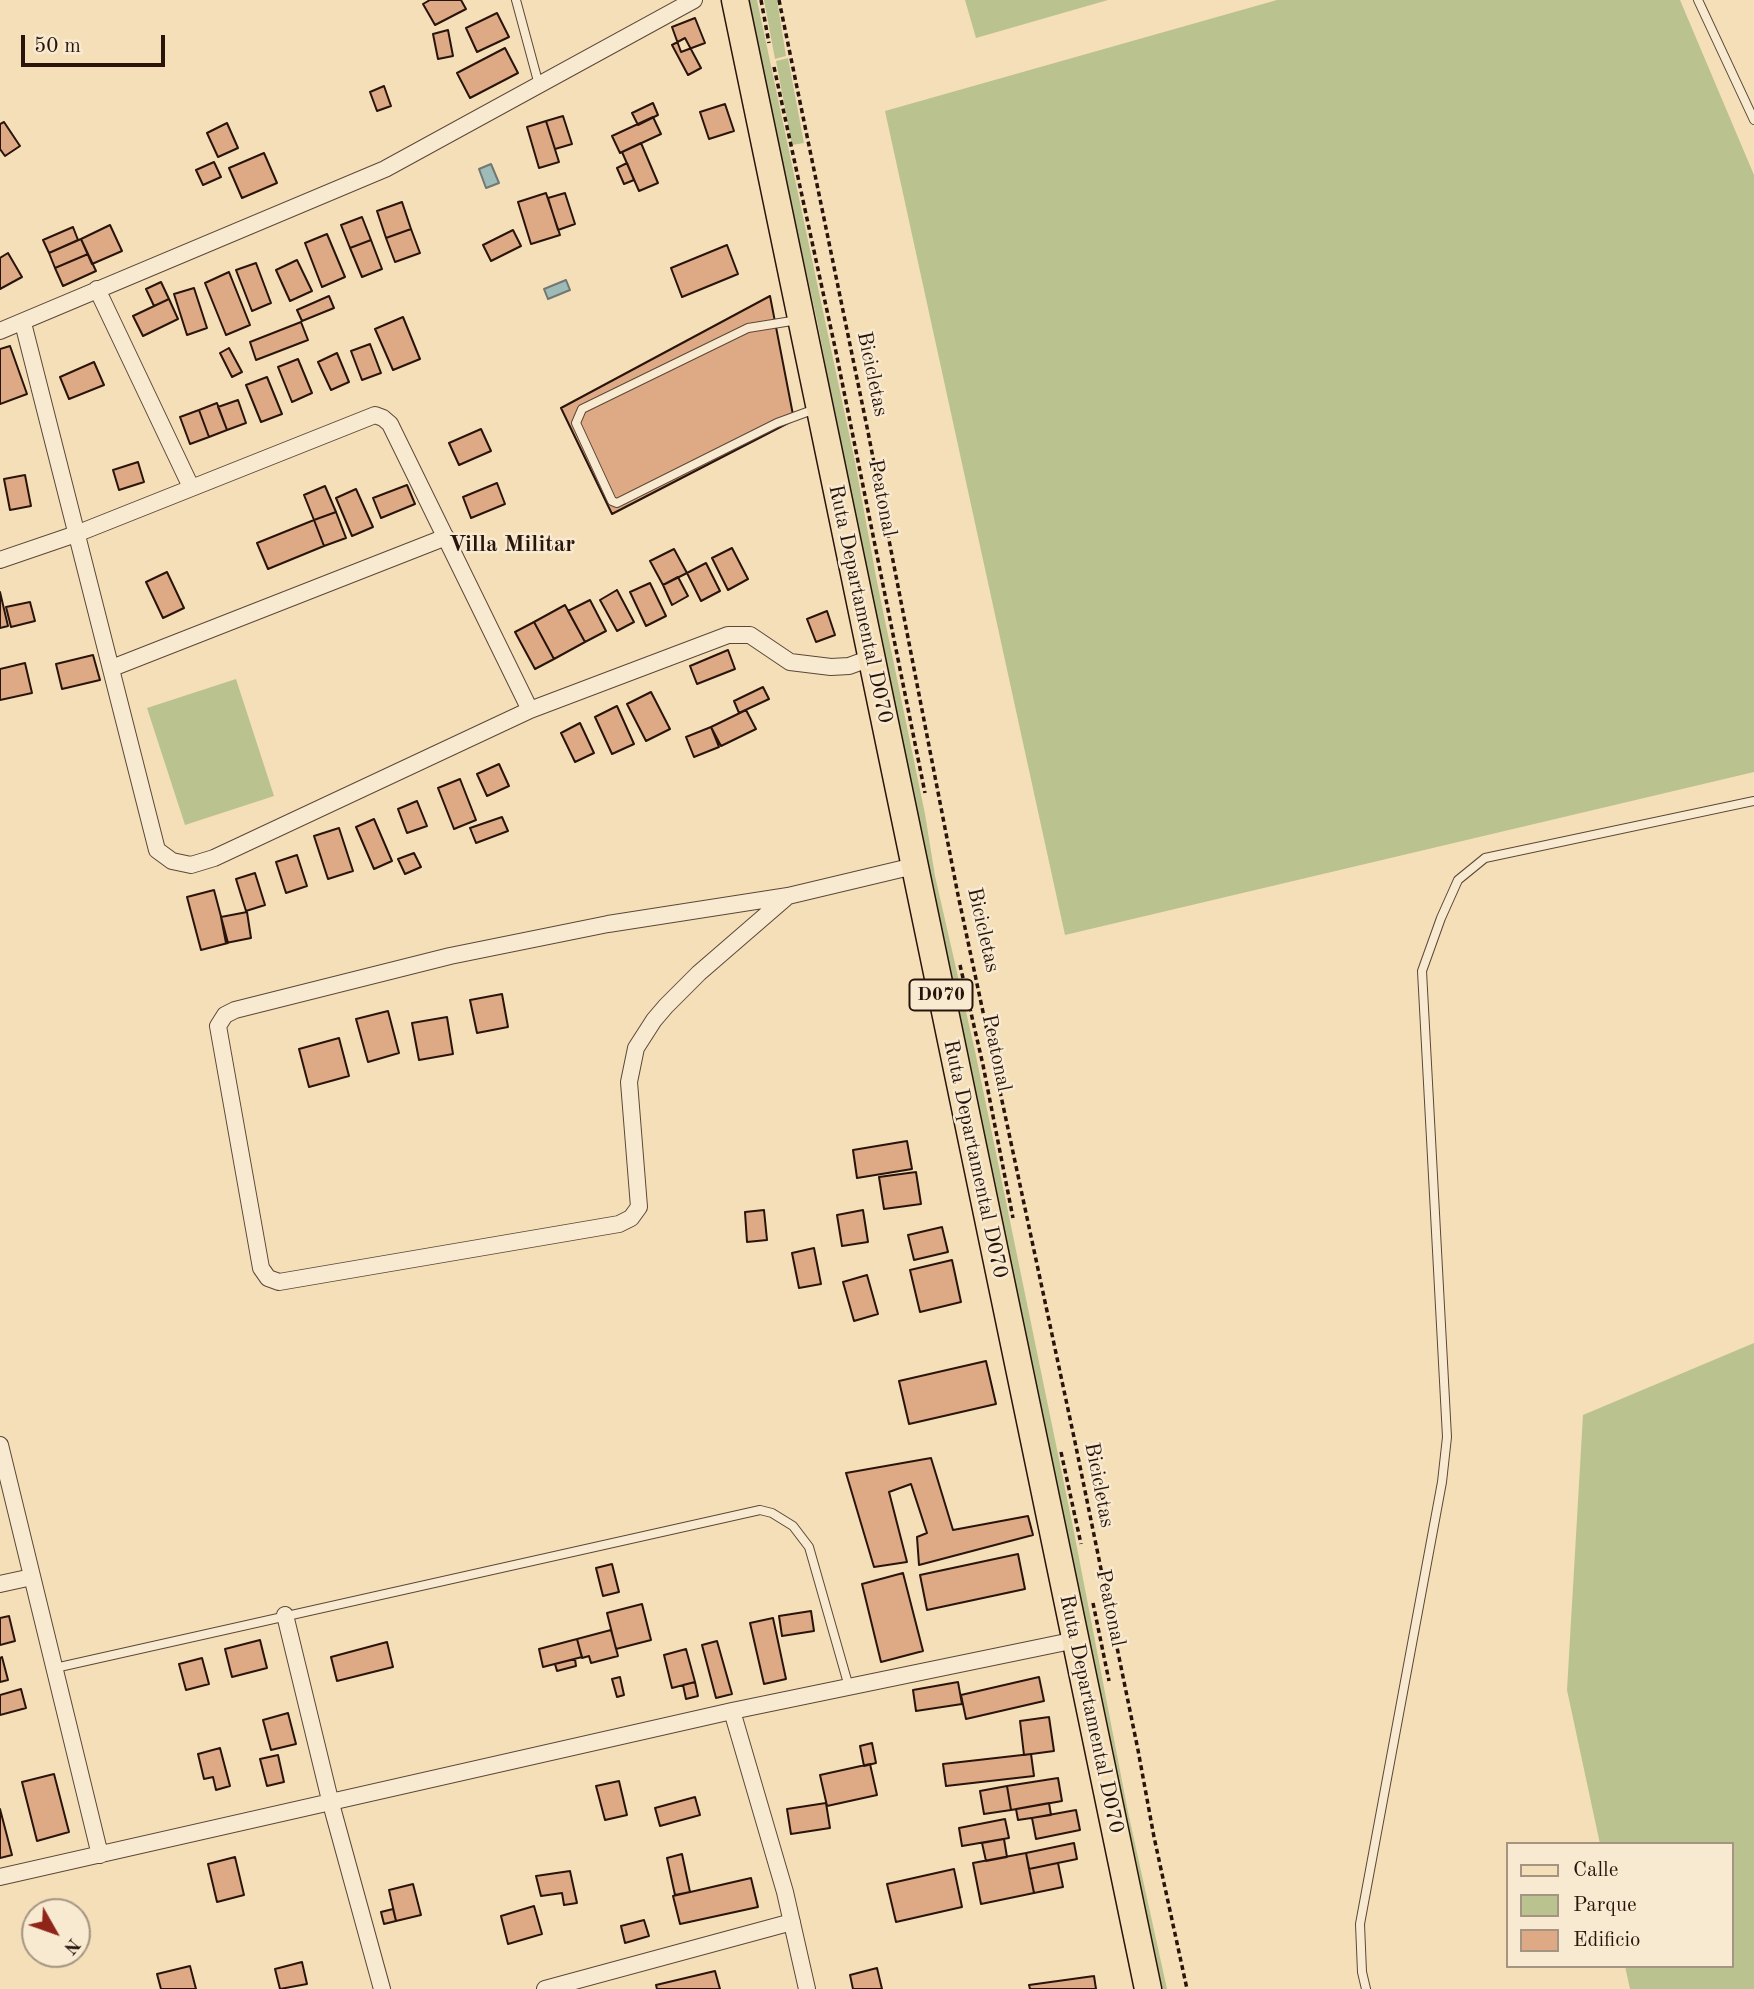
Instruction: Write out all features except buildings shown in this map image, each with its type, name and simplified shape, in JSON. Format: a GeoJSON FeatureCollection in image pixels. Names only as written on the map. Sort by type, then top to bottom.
{"type":"FeatureCollection","features":[{"type":"Feature","properties":{"kind":"main road","name":"Ruta Departamental D070"},"geometry":{"type":"LineString","coordinates":[[735,0],[1148,1989]]}},
{"type":"Feature","properties":{"kind":"street"},"geometry":{"type":"LineString","coordinates":[[0,331],[385,169],[694,0]]}},
{"type":"Feature","properties":{"kind":"street"},"geometry":{"type":"LineString","coordinates":[[97,289],[191,487]]}},
{"type":"Feature","properties":{"kind":"street"},"geometry":{"type":"LineString","coordinates":[[23,323],[157,850],[172,862],[191,865],[214,858],[530,709],[729,635],[750,635],[790,662],[831,667],[849,666],[872,658]]}},
{"type":"Feature","properties":{"kind":"street"},"geometry":{"type":"LineString","coordinates":[[0,560],[76,534],[375,415],[390,424],[530,709]]}},
{"type":"Feature","properties":{"kind":"street"},"geometry":{"type":"LineString","coordinates":[[112,667],[446,537]]}},
{"type":"Feature","properties":{"kind":"street"},"geometry":{"type":"LineString","coordinates":[[788,896],[699,973],[666,1006],[642,1037],[632,1061],[629,1082],[639,1207],[631,1218],[619,1224],[279,1282],[268,1278],[261,1268],[218,1026],[225,1015],[235,1010],[450,956],[608,924],[788,896],[914,866]]}},
{"type":"Feature","properties":{"kind":"street"},"geometry":{"type":"LineString","coordinates":[[0,1445],[100,1855]]}},
{"type":"Feature","properties":{"kind":"street"},"geometry":{"type":"LineString","coordinates":[[0,1584],[32,1577]]}},
{"type":"Feature","properties":{"kind":"street"},"geometry":{"type":"LineString","coordinates":[[285,1615],[330,1800],[382,1989]]}},
{"type":"Feature","properties":{"kind":"street"},"geometry":{"type":"LineString","coordinates":[[0,1877],[330,1800],[732,1711],[1076,1640]]}},
{"type":"Feature","properties":{"kind":"street"},"geometry":{"type":"LineString","coordinates":[[732,1711],[792,1922],[807,1989]]}},
{"type":"Feature","properties":{"kind":"street"},"geometry":{"type":"LineString","coordinates":[[545,1989],[792,1922]]}},
{"type":"Feature","properties":{"kind":"lane"},"geometry":{"type":"LineString","coordinates":[[516,0],[539,85]]}},
{"type":"Feature","properties":{"kind":"lane"},"geometry":{"type":"LineString","coordinates":[[1698,0],[1754,120]]}},
{"type":"Feature","properties":{"kind":"lane"},"geometry":{"type":"LineString","coordinates":[[801,319],[748,328],[582,409],[576,423],[612,501],[617,503],[777,423],[820,408]]}},
{"type":"Feature","properties":{"kind":"lane"},"geometry":{"type":"LineString","coordinates":[[1366,1989],[1362,1972],[1360,1924],[1442,1482],[1447,1437],[1422,971],[1458,880],[1485,858],[1754,801]]}},
{"type":"Feature","properties":{"kind":"lane"},"geometry":{"type":"LineString","coordinates":[[55,1668],[760,1510],[772,1513],[793,1526],[809,1547],[849,1687]]}},
{"type":"Feature","properties":{"kind":"path"},"geometry":{"type":"LineString","coordinates":[[761,0],[770,50]]}},
{"type":"Feature","properties":{"kind":"path","name":"Bicicletas"},"geometry":{"type":"LineString","coordinates":[[779,0],[958,895],[1075,1442],[1187,1989]]}},
{"type":"Feature","properties":{"kind":"path","name":"Peatonal"},"geometry":{"type":"LineString","coordinates":[[773,62],[842,377],[925,796]]}},
{"type":"Feature","properties":{"kind":"path","name":"Peatonal"},"geometry":{"type":"LineString","coordinates":[[960,963],[1014,1222]]}},
{"type":"Feature","properties":{"kind":"path","name":"Peatonal"},"geometry":{"type":"LineString","coordinates":[[1059,1443],[1081,1545]]}},
{"type":"Feature","properties":{"kind":"path","name":"Peatonal"},"geometry":{"type":"LineString","coordinates":[[1091,1595],[1110,1687]]}},
{"type":"Feature","properties":{"kind":"green space"},"geometry":{"type":"Polygon","coordinates":[[[746,0],[757,0],[855,462],[935,876],[975,1051],[1074,1532],[1128,1812],[1167,1989],[1159,1989],[976,1093],[865,576],[818,325],[746,0]]]}},
{"type":"Feature","properties":{"kind":"green space"},"geometry":{"type":"Polygon","coordinates":[[[764,0],[777,0],[786,56],[775,59],[764,0]]]}},
{"type":"Feature","properties":{"kind":"green space"},"geometry":{"type":"Polygon","coordinates":[[[965,0],[1108,0],[976,38],[965,0]]]}},
{"type":"Feature","properties":{"kind":"green space"},"geometry":{"type":"Polygon","coordinates":[[[1277,0],[1680,0],[1754,175],[1754,772],[1065,935],[885,111],[1277,0]]]}},
{"type":"Feature","properties":{"kind":"green space"},"geometry":{"type":"Polygon","coordinates":[[[788,58],[804,143],[792,145],[776,61],[788,58]]]}},
{"type":"Feature","properties":{"kind":"green space"},"geometry":{"type":"Polygon","coordinates":[[[236,679],[274,796],[185,825],[147,708],[236,679]]]}},
{"type":"Feature","properties":{"kind":"green space"},"geometry":{"type":"Polygon","coordinates":[[[1754,1343],[1754,1989],[1630,1989],[1625,1968],[1733,1968],[1733,1842],[1600,1842],[1567,1690],[1583,1415],[1754,1343]]]}},
{"type":"Feature","properties":{"kind":"water"},"geometry":{"type":"Polygon","coordinates":[[[491,164],[499,183],[486,188],[479,169],[491,164]]]}},
{"type":"Feature","properties":{"kind":"water"},"geometry":{"type":"Polygon","coordinates":[[[566,280],[570,290],[548,299],[544,289],[566,280]]]}},
{"type":"Feature","properties":{"kind":"district","name":"Villa Militar"},"geometry":{"type":"Point","coordinates":[512,545]}}]}
